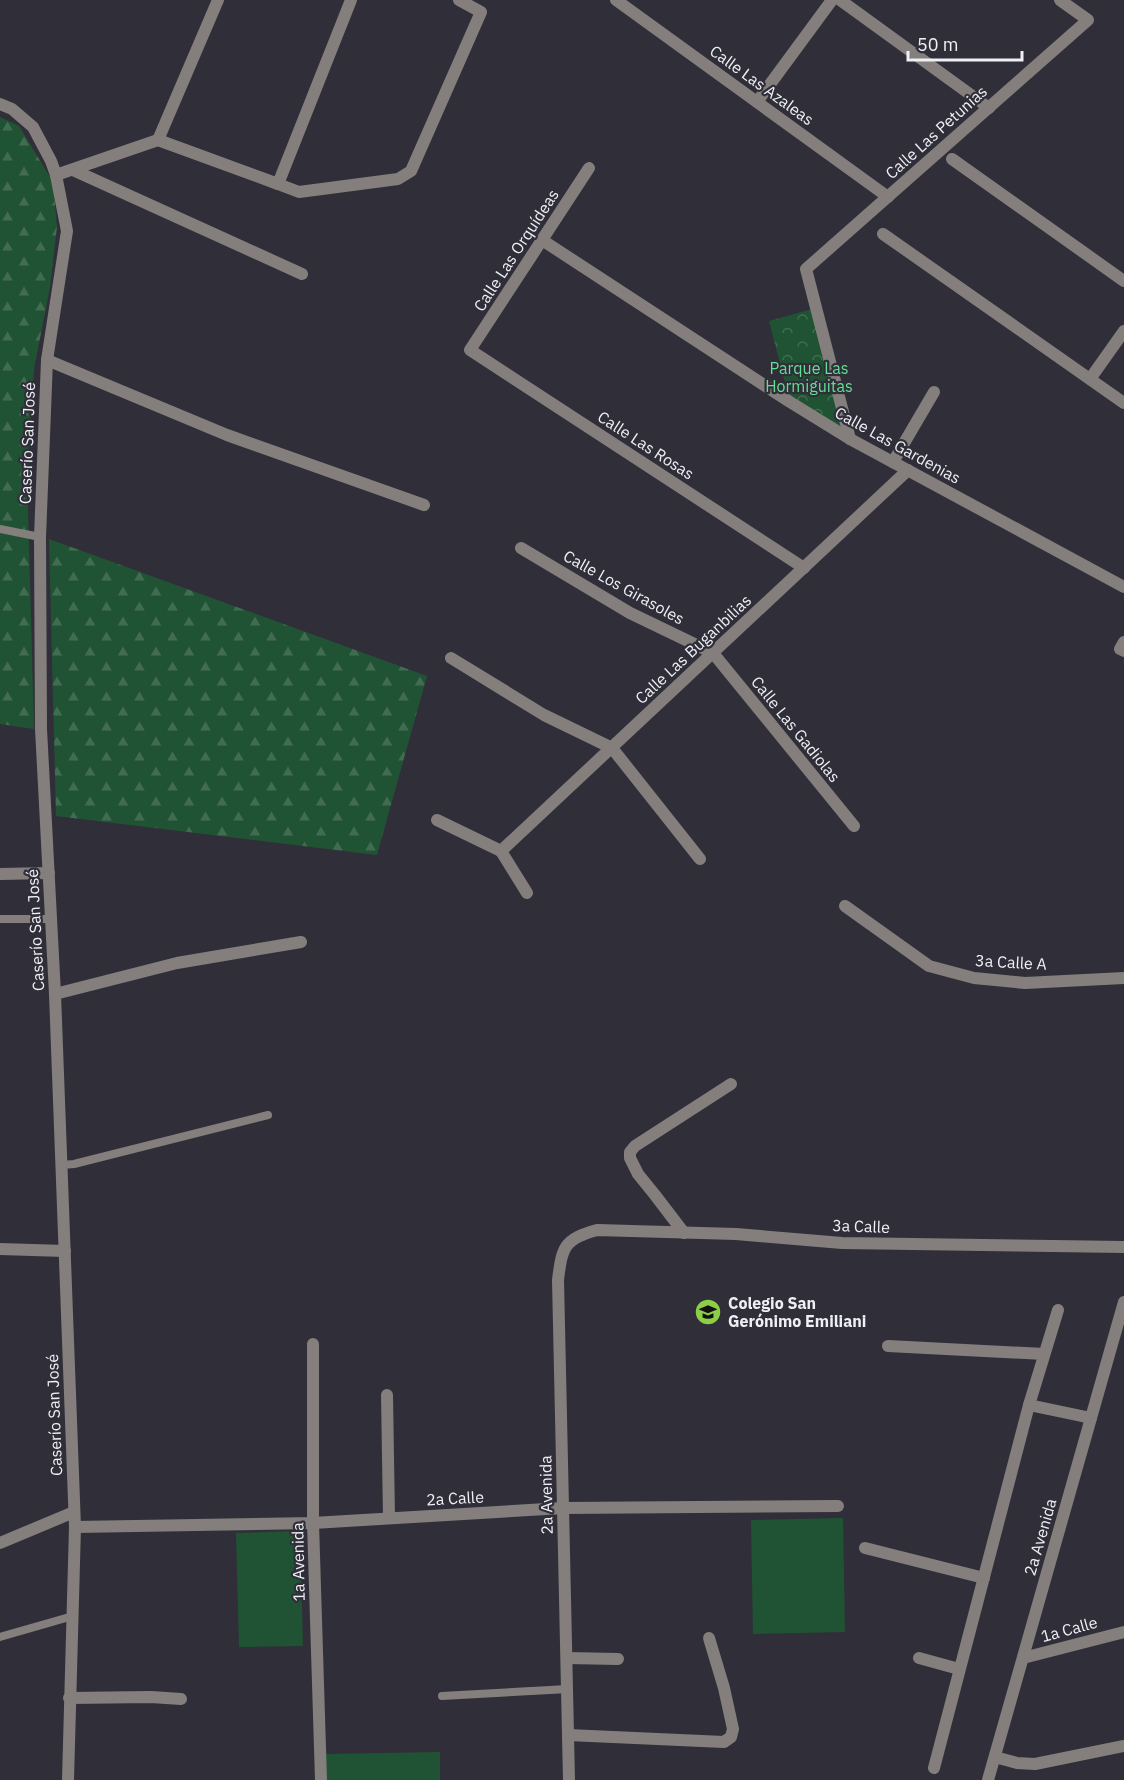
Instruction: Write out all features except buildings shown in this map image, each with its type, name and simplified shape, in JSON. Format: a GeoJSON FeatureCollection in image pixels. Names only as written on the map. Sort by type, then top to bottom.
{"type":"FeatureCollection","features":[{"type":"Feature","properties":{"kind":"street"},"geometry":{"type":"LineString","coordinates":[[158,140],[218,0]]}},
{"type":"Feature","properties":{"kind":"street"},"geometry":{"type":"LineString","coordinates":[[278,184],[351,0]]}},
{"type":"Feature","properties":{"kind":"street"},"geometry":{"type":"LineString","coordinates":[[56,175],[158,140],[299,192],[398,178],[411,171],[482,12],[459,0]]}},
{"type":"Feature","properties":{"kind":"street","name":"Calle Las Azaleas"},"geometry":{"type":"LineString","coordinates":[[616,0],[888,197]]}},
{"type":"Feature","properties":{"kind":"street"},"geometry":{"type":"LineString","coordinates":[[757,102],[832,0]]}},
{"type":"Feature","properties":{"kind":"street"},"geometry":{"type":"LineString","coordinates":[[840,0],[988,108]]}},
{"type":"Feature","properties":{"kind":"street","name":"Calle Las Petunias"},"geometry":{"type":"LineString","coordinates":[[850,439],[806,269],[1088,20],[1060,0]]}},
{"type":"Feature","properties":{"kind":"street","name":"Caserío San José"},"geometry":{"type":"LineString","coordinates":[[0,104],[12,109],[33,127],[51,161],[67,231],[47,360],[40,537],[42,729],[55,994],[75,1527],[68,1780]]}},
{"type":"Feature","properties":{"kind":"street"},"geometry":{"type":"LineString","coordinates":[[952,159],[1124,281]]}},
{"type":"Feature","properties":{"kind":"street","name":"Calle Las Orquídeas"},"geometry":{"type":"LineString","coordinates":[[470,350],[589,168]]}},
{"type":"Feature","properties":{"kind":"street"},"geometry":{"type":"LineString","coordinates":[[74,170],[302,274]]}},
{"type":"Feature","properties":{"kind":"street"},"geometry":{"type":"LineString","coordinates":[[883,234],[1124,403]]}},
{"type":"Feature","properties":{"kind":"street","name":"Calle Las Gardenias"},"geometry":{"type":"LineString","coordinates":[[542,240],[780,396],[850,439],[1124,587]]}},
{"type":"Feature","properties":{"kind":"street"},"geometry":{"type":"LineString","coordinates":[[1090,379],[1124,332]]}},
{"type":"Feature","properties":{"kind":"street","name":"Calle Las Rosas"},"geometry":{"type":"LineString","coordinates":[[470,350],[804,568]]}},
{"type":"Feature","properties":{"kind":"street"},"geometry":{"type":"LineString","coordinates":[[47,360],[227,435],[424,505]]}},
{"type":"Feature","properties":{"kind":"street"},"geometry":{"type":"LineString","coordinates":[[893,462],[934,392]]}},
{"type":"Feature","properties":{"kind":"street","name":"Calle Las Buganbilias"},"geometry":{"type":"LineString","coordinates":[[501,851],[908,470]]}},
{"type":"Feature","properties":{"kind":"street","name":"Calle Los Girasoles"},"geometry":{"type":"LineString","coordinates":[[521,548],[630,613],[713,653]]}},
{"type":"Feature","properties":{"kind":"street"},"geometry":{"type":"LineString","coordinates":[[1124,642],[1120,649],[1124,651]]}},
{"type":"Feature","properties":{"kind":"street","name":"Calle Las Gadiolas"},"geometry":{"type":"LineString","coordinates":[[713,653],[854,826]]}},
{"type":"Feature","properties":{"kind":"street"},"geometry":{"type":"LineString","coordinates":[[451,658],[544,715],[612,748],[700,859]]}},
{"type":"Feature","properties":{"kind":"street"},"geometry":{"type":"LineString","coordinates":[[437,820],[501,851],[527,893]]}},
{"type":"Feature","properties":{"kind":"street"},"geometry":{"type":"LineString","coordinates":[[0,874],[49,873]]}},
{"type":"Feature","properties":{"kind":"street","name":"3a Calle A"},"geometry":{"type":"LineString","coordinates":[[845,906],[929,966],[974,978],[1025,983],[1124,978]]}},
{"type":"Feature","properties":{"kind":"street"},"geometry":{"type":"LineString","coordinates":[[55,994],[177,963],[301,942]]}},
{"type":"Feature","properties":{"kind":"street"},"geometry":{"type":"LineString","coordinates":[[684,1233],[638,1174],[630,1158],[630,1152],[635,1146],[731,1084]]}},
{"type":"Feature","properties":{"kind":"street","name":"3a Calle"},"geometry":{"type":"LineString","coordinates":[[597,1230],[736,1234],[842,1243],[1124,1247]]}},
{"type":"Feature","properties":{"kind":"street","name":"2a Avenida"},"geometry":{"type":"LineString","coordinates":[[569,1780],[558,1280],[566,1244],[580,1234],[597,1230]]}},
{"type":"Feature","properties":{"kind":"street"},"geometry":{"type":"LineString","coordinates":[[0,1249],[65,1251]]}},
{"type":"Feature","properties":{"kind":"street","name":"2a Avenida"},"geometry":{"type":"LineString","coordinates":[[988,1780],[1124,1302]]}},
{"type":"Feature","properties":{"kind":"street"},"geometry":{"type":"LineString","coordinates":[[934,1768],[1029,1405],[1058,1310]]}},
{"type":"Feature","properties":{"kind":"street","name":"1a Avenida"},"geometry":{"type":"LineString","coordinates":[[313,1344],[313,1523],[321,1780]]}},
{"type":"Feature","properties":{"kind":"street"},"geometry":{"type":"LineString","coordinates":[[888,1346],[1044,1354]]}},
{"type":"Feature","properties":{"kind":"street"},"geometry":{"type":"LineString","coordinates":[[387,1395],[389,1518]]}},
{"type":"Feature","properties":{"kind":"street"},"geometry":{"type":"LineString","coordinates":[[1029,1405],[1091,1418]]}},
{"type":"Feature","properties":{"kind":"street","name":"2a Calle"},"geometry":{"type":"LineString","coordinates":[[75,1527],[313,1523],[563,1508],[838,1506]]}},
{"type":"Feature","properties":{"kind":"street"},"geometry":{"type":"LineString","coordinates":[[0,1543],[74,1512]]}},
{"type":"Feature","properties":{"kind":"street"},"geometry":{"type":"LineString","coordinates":[[865,1548],[984,1578]]}},
{"type":"Feature","properties":{"kind":"street","name":"1a Calle"},"geometry":{"type":"LineString","coordinates":[[1023,1658],[1124,1632]]}},
{"type":"Feature","properties":{"kind":"street"},"geometry":{"type":"LineString","coordinates":[[568,1735],[724,1742],[731,1737],[733,1729],[709,1638]]}},
{"type":"Feature","properties":{"kind":"street"},"geometry":{"type":"LineString","coordinates":[[567,1658],[618,1659]]}},
{"type":"Feature","properties":{"kind":"street"},"geometry":{"type":"LineString","coordinates":[[920,1658],[959,1669]]}},
{"type":"Feature","properties":{"kind":"street"},"geometry":{"type":"LineString","coordinates":[[69,1698],[181,1699]]}},
{"type":"Feature","properties":{"kind":"street"},"geometry":{"type":"LineString","coordinates":[[995,1757],[1017,1763],[1035,1764],[1124,1746]]}},
{"type":"Feature","properties":{"kind":"lane"},"geometry":{"type":"LineString","coordinates":[[0,529],[40,537]]}},
{"type":"Feature","properties":{"kind":"lane"},"geometry":{"type":"LineString","coordinates":[[0,919],[51,919]]}},
{"type":"Feature","properties":{"kind":"lane"},"geometry":{"type":"LineString","coordinates":[[62,1165],[74,1164],[268,1115]]}},
{"type":"Feature","properties":{"kind":"lane"},"geometry":{"type":"LineString","coordinates":[[0,1637],[73,1616]]}},
{"type":"Feature","properties":{"kind":"lane"},"geometry":{"type":"LineString","coordinates":[[442,1696],[567,1689]]}},
{"type":"Feature","properties":{"kind":"green space"},"geometry":{"type":"Polygon","coordinates":[[[0,117],[19,126],[53,182],[57,227],[50,287],[34,369],[27,472],[34,729],[0,724],[0,117]]]}},
{"type":"Feature","properties":{"kind":"green space","name":"Parque Las Hormiguitas"},"geometry":{"type":"Polygon","coordinates":[[[816,308],[850,439],[790,402],[769,321],[816,308]]]}},
{"type":"Feature","properties":{"kind":"green space"},"geometry":{"type":"Polygon","coordinates":[[[49,539],[427,676],[377,855],[56,816],[49,539]]]}},
{"type":"Feature","properties":{"kind":"green space"},"geometry":{"type":"Polygon","coordinates":[[[843,1518],[845,1632],[753,1634],[751,1520],[843,1518]]]}},
{"type":"Feature","properties":{"kind":"green space"},"geometry":{"type":"Polygon","coordinates":[[[300,1531],[303,1646],[239,1647],[236,1533],[300,1531]]]}},
{"type":"Feature","properties":{"kind":"green space"},"geometry":{"type":"Polygon","coordinates":[[[440,1752],[440,1780],[326,1780],[326,1754],[440,1752]]]}},
{"type":"Feature","properties":{"kind":"place","name":"Colegio San Gerónimo Emiliani"},"geometry":{"type":"Point","coordinates":[708,1312]}}]}
